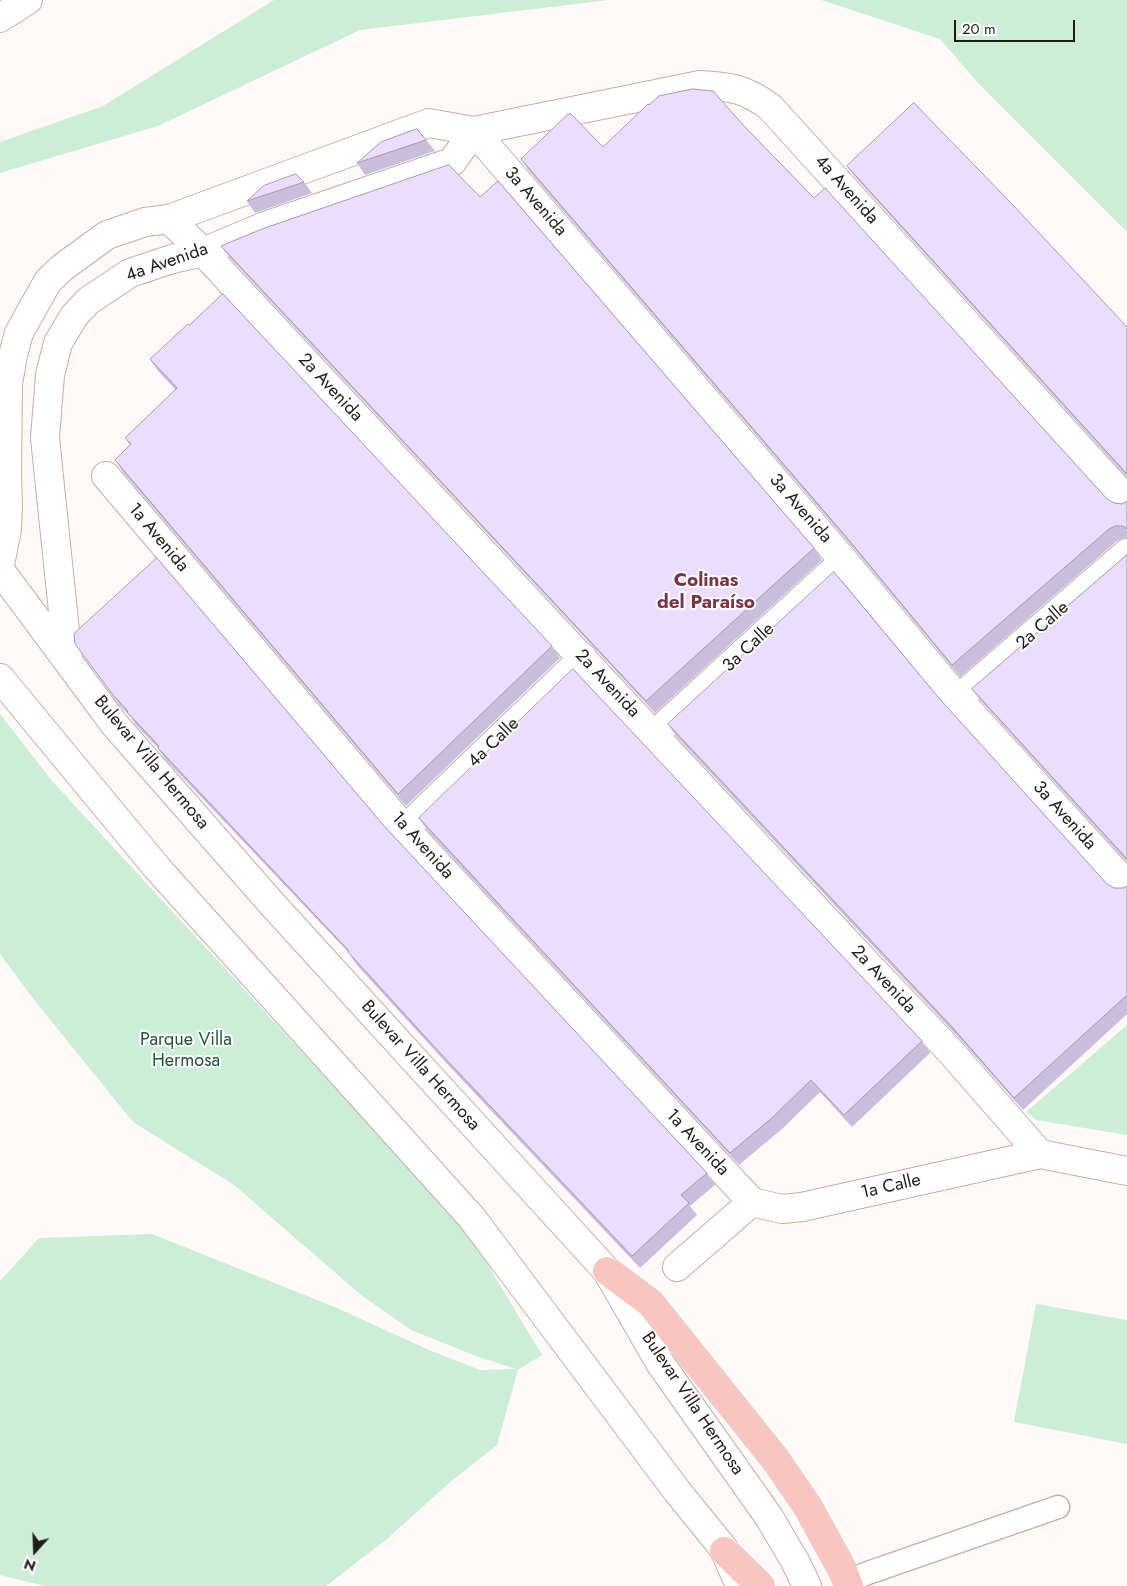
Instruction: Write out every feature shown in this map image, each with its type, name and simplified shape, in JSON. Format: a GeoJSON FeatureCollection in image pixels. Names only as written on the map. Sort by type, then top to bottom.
{"type":"FeatureCollection","features":[{"type":"Feature","properties":{"kind":"main road"},"geometry":{"type":"LineString","coordinates":[[607,1270],[650,1303],[775,1459],[808,1507],[843,1570],[848,1584]]}},
{"type":"Feature","properties":{"kind":"main road"},"geometry":{"type":"LineString","coordinates":[[724,1551],[760,1586]]}},
{"type":"Feature","properties":{"kind":"street"},"geometry":{"type":"LineString","coordinates":[[0,18],[28,0]]}},
{"type":"Feature","properties":{"kind":"street","name":"4a Avenida"},"geometry":{"type":"LineString","coordinates":[[0,565],[7,530],[8,384],[12,355],[19,333],[48,281],[63,266],[107,235],[145,222],[169,219],[429,123],[474,131],[700,85],[729,86],[755,96],[770,107],[1127,500]]}},
{"type":"Feature","properties":{"kind":"street","name":"4a Avenida"},"geometry":{"type":"LineString","coordinates":[[68,660],[45,438],[50,375],[58,343],[74,316],[88,301],[130,274],[172,259],[203,252],[265,226],[452,162],[474,131]]}},
{"type":"Feature","properties":{"kind":"street","name":"3a Avenida"},"geometry":{"type":"LineString","coordinates":[[474,131],[844,561],[958,699],[1127,885]]}},
{"type":"Feature","properties":{"kind":"street","name":"2a Avenida"},"geometry":{"type":"LineString","coordinates":[[169,219],[203,252],[950,1051],[1040,1154]]}},
{"type":"Feature","properties":{"kind":"street","name":"1a Avenida"},"geometry":{"type":"LineString","coordinates":[[106,476],[405,829],[752,1202]]}},
{"type":"Feature","properties":{"kind":"street","name":"2a Calle"},"geometry":{"type":"LineString","coordinates":[[958,699],[1127,553]]}},
{"type":"Feature","properties":{"kind":"street","name":"3a Calle"},"geometry":{"type":"LineString","coordinates":[[654,735],[844,561]]}},
{"type":"Feature","properties":{"kind":"street","name":"Bulevar Villa Hermosa"},"geometry":{"type":"LineString","coordinates":[[0,570],[115,725],[273,906],[607,1270],[623,1295],[660,1363],[770,1517],[807,1586]]}},
{"type":"Feature","properties":{"kind":"street","name":"4a Calle"},"geometry":{"type":"LineString","coordinates":[[405,829],[583,658]]}},
{"type":"Feature","properties":{"kind":"street"},"geometry":{"type":"LineString","coordinates":[[0,678],[158,869],[472,1218],[724,1551],[740,1586]]}},
{"type":"Feature","properties":{"kind":"street","name":"1a Calle"},"geometry":{"type":"LineString","coordinates":[[752,1202],[782,1209],[802,1207],[1040,1154],[1127,1171]]}},
{"type":"Feature","properties":{"kind":"street"},"geometry":{"type":"LineString","coordinates":[[677,1267],[752,1202]]}},
{"type":"Feature","properties":{"kind":"lane"},"geometry":{"type":"LineString","coordinates":[[848,1584],[865,1574],[1058,1506]]}},
{"type":"Feature","properties":{"kind":"green space"},"geometry":{"type":"Polygon","coordinates":[[[274,0],[609,0],[360,30],[158,126],[0,173],[0,142],[103,106],[274,0]]]}},
{"type":"Feature","properties":{"kind":"green space"},"geometry":{"type":"Polygon","coordinates":[[[821,0],[1127,0],[1127,232],[978,83],[940,39],[821,0]]]}},
{"type":"Feature","properties":{"kind":"green space","name":"Parque Villa Hermosa"},"geometry":{"type":"Polygon","coordinates":[[[0,714],[53,782],[470,1235],[542,1355],[518,1370],[497,1445],[449,1483],[387,1539],[326,1586],[45,1586],[0,1575],[0,1281],[39,1238],[152,1234],[337,1308],[429,1350],[480,1370],[516,1369],[476,1356],[411,1330],[361,1295],[234,1185],[133,1122],[35,1001],[0,954],[0,714]]]}},
{"type":"Feature","properties":{"kind":"green space"},"geometry":{"type":"Polygon","coordinates":[[[1127,1025],[1127,1135],[1036,1120],[1026,1112],[1127,1025]]]}},
{"type":"Feature","properties":{"kind":"green space"},"geometry":{"type":"Polygon","coordinates":[[[1036,1304],[1127,1320],[1127,1444],[1014,1422],[1036,1304]]]}},
{"type":"Feature","properties":{"kind":"building"},"geometry":{"type":"Polygon","coordinates":[[[693,89],[713,91],[814,198],[825,188],[1107,499],[1114,503],[1122,504],[1127,501],[1127,529],[1123,526],[1115,526],[1109,529],[952,665],[848,539],[521,159],[568,114],[571,114],[603,147],[659,96],[693,89]]]}},
{"type":"Feature","properties":{"kind":"building"},"geometry":{"type":"Polygon","coordinates":[[[914,103],[1127,327],[1127,474],[847,166],[914,103]]]}},
{"type":"Feature","properties":{"kind":"building"},"geometry":{"type":"Polygon","coordinates":[[[417,129],[426,140],[357,163],[381,142],[417,129]]]}},
{"type":"Feature","properties":{"kind":"building"},"geometry":{"type":"Polygon","coordinates":[[[449,165],[480,197],[498,181],[814,548],[646,701],[221,246],[262,229],[449,165]]]}},
{"type":"Feature","properties":{"kind":"building"},"geometry":{"type":"Polygon","coordinates":[[[296,174],[304,182],[247,201],[263,186],[296,174]]]}},
{"type":"Feature","properties":{"kind":"building"},"geometry":{"type":"Polygon","coordinates":[[[223,294],[552,646],[398,794],[115,460],[131,444],[125,438],[177,388],[150,359],[223,294]]]}},
{"type":"Feature","properties":{"kind":"building"},"geometry":{"type":"Polygon","coordinates":[[[1127,555],[1127,859],[972,689],[1127,555]]]}},
{"type":"Feature","properties":{"kind":"building"},"geometry":{"type":"Polygon","coordinates":[[[157,558],[385,827],[707,1173],[681,1195],[689,1203],[632,1256],[441,1054],[349,951],[158,748],[159,746],[113,695],[75,644],[74,634],[157,558]]]}},
{"type":"Feature","properties":{"kind":"building"},"geometry":{"type":"Polygon","coordinates":[[[834,572],[938,697],[1107,884],[1114,888],[1127,886],[1127,995],[1014,1098],[953,1028],[668,724],[834,572]]]}},
{"type":"Feature","properties":{"kind":"building"},"geometry":{"type":"Polygon","coordinates":[[[573,669],[922,1041],[844,1115],[811,1080],[773,1117],[730,1153],[419,818],[573,669]]]}},
{"type":"Feature","properties":{"kind":"district","name":"Colinas del Paraíso"},"geometry":{"type":"Point","coordinates":[706,592]}}]}
